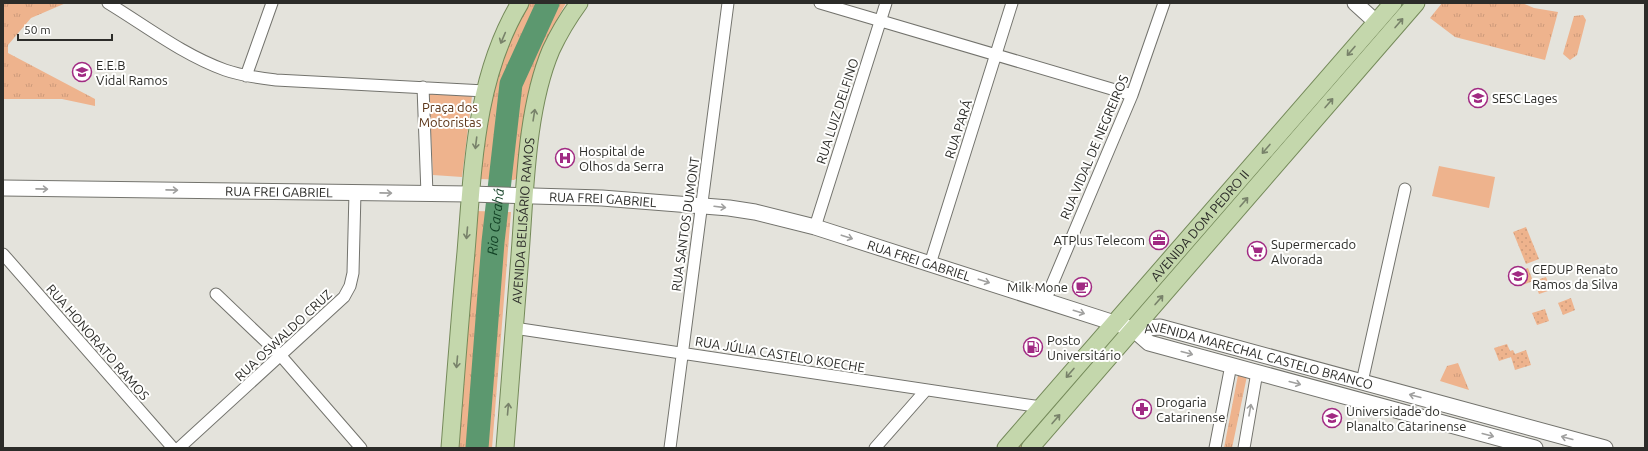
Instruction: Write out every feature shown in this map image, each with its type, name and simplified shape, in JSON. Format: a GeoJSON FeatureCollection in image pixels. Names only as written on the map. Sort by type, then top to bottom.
{"type":"FeatureCollection","features":[{"type":"Feature","properties":{"kind":"main road"},"geometry":{"type":"LineString","coordinates":[[450,448],[476,194],[476,142],[490,71],[503,36],[520,3]]}},
{"type":"Feature","properties":{"kind":"main road","name":"AVENIDA BELISÁRIO RAMOS"},"geometry":{"type":"LineString","coordinates":[[505,448],[514,328],[519,195],[542,78],[551,50],[565,23],[579,3]]}},
{"type":"Feature","properties":{"kind":"main road"},"geometry":{"type":"LineString","coordinates":[[1355,3],[1376,22],[1383,31],[1382,43]]}},
{"type":"Feature","properties":{"kind":"main road","name":"AVENIDA DOM PEDRO II"},"geometry":{"type":"LineString","coordinates":[[1006,448],[1393,3]]}},
{"type":"Feature","properties":{"kind":"main road","name":"AVENIDA DOM PEDRO II"},"geometry":{"type":"LineString","coordinates":[[1030,448],[1416,3]]}},
{"type":"Feature","properties":{"kind":"main road","name":"RUA FREI GABRIEL"},"geometry":{"type":"LineString","coordinates":[[3,188],[519,195],[702,205],[756,212],[815,227],[1133,329]]}},
{"type":"Feature","properties":{"kind":"main road","name":"AVENIDA MARECHAL CASTELO BRANCO"},"geometry":{"type":"LineString","coordinates":[[1133,329],[1160,327],[1605,448]]}},
{"type":"Feature","properties":{"kind":"main road","name":"AVENIDA MARECHAL CASTELO BRANCO"},"geometry":{"type":"LineString","coordinates":[[1133,329],[1149,343],[1535,448]]}},
{"type":"Feature","properties":{"kind":"main road"},"geometry":{"type":"LineString","coordinates":[[1231,365],[1252,352],[1257,372]]}},
{"type":"Feature","properties":{"kind":"street"},"geometry":{"type":"LineString","coordinates":[[108,3],[182,49],[206,62],[225,70],[246,76],[276,80],[485,91]]}},
{"type":"Feature","properties":{"kind":"street"},"geometry":{"type":"LineString","coordinates":[[246,76],[272,3]]}},
{"type":"Feature","properties":{"kind":"street","name":"RUA SANTOS DUMONT"},"geometry":{"type":"LineString","coordinates":[[670,448],[728,3]]}},
{"type":"Feature","properties":{"kind":"street"},"geometry":{"type":"LineString","coordinates":[[820,3],[1132,95]]}},
{"type":"Feature","properties":{"kind":"street","name":"RUA LUIZ DELFINO"},"geometry":{"type":"LineString","coordinates":[[815,227],[886,3]]}},
{"type":"Feature","properties":{"kind":"street","name":"RUA PARÁ"},"geometry":{"type":"LineString","coordinates":[[930,264],[1012,3]]}},
{"type":"Feature","properties":{"kind":"street","name":"RUA VIDAL DE NEGREIROS"},"geometry":{"type":"LineString","coordinates":[[1045,301],[1132,95],[1164,3]]}},
{"type":"Feature","properties":{"kind":"street"},"geometry":{"type":"LineString","coordinates":[[423,87],[428,194]]}},
{"type":"Feature","properties":{"kind":"street"},"geometry":{"type":"LineString","coordinates":[[1362,382],[1405,189]]}},
{"type":"Feature","properties":{"kind":"street","name":"RUA OSWALDO CRUZ"},"geometry":{"type":"LineString","coordinates":[[179,448],[344,298],[350,286],[353,273],[355,192]]}},
{"type":"Feature","properties":{"kind":"street","name":"RUA HONORATO RAMOS"},"geometry":{"type":"LineString","coordinates":[[3,254],[172,448]]}},
{"type":"Feature","properties":{"kind":"street"},"geometry":{"type":"LineString","coordinates":[[216,294],[280,356],[361,448]]}},
{"type":"Feature","properties":{"kind":"street","name":"RUA JÚLIA CASTELO KOECHE"},"geometry":{"type":"LineString","coordinates":[[514,328],[1041,408]]}},
{"type":"Feature","properties":{"kind":"street"},"geometry":{"type":"LineString","coordinates":[[1215,448],[1231,365]]}},
{"type":"Feature","properties":{"kind":"street"},"geometry":{"type":"LineString","coordinates":[[1244,448],[1257,372]]}},
{"type":"Feature","properties":{"kind":"street"},"geometry":{"type":"LineString","coordinates":[[875,448],[926,390]]}},
{"type":"Feature","properties":{"kind":"green space"},"geometry":{"type":"Polygon","coordinates":[[[3,3],[66,3],[31,18],[8,45],[8,53],[95,99],[95,106],[62,99],[3,99],[3,3]]]}},
{"type":"Feature","properties":{"kind":"green space"},"geometry":{"type":"Polygon","coordinates":[[[529,3],[566,3],[545,44],[530,87],[517,178],[514,180],[478,179],[479,152],[502,58],[520,17],[529,3]]]}},
{"type":"Feature","properties":{"kind":"green space"},"geometry":{"type":"Polygon","coordinates":[[[1442,3],[1522,3],[1534,8],[1558,12],[1545,60],[1455,37],[1430,18],[1442,3]]]}},
{"type":"Feature","properties":{"kind":"green space"},"geometry":{"type":"Polygon","coordinates":[[[1583,15],[1586,20],[1577,55],[1570,60],[1563,54],[1574,16],[1583,15]]]}},
{"type":"Feature","properties":{"kind":"green space","name":"Praça dos Motoristas"},"geometry":{"type":"Polygon","coordinates":[[[429,93],[472,96],[462,177],[433,175],[429,93]]]}},
{"type":"Feature","properties":{"kind":"green space"},"geometry":{"type":"Polygon","coordinates":[[[1439,166],[1495,177],[1489,208],[1432,196],[1439,166]]]}},
{"type":"Feature","properties":{"kind":"green space"},"geometry":{"type":"Polygon","coordinates":[[[476,211],[511,212],[492,448],[457,448],[476,211]]]}},
{"type":"Feature","properties":{"kind":"green space"},"geometry":{"type":"Polygon","coordinates":[[[1526,227],[1539,259],[1526,264],[1513,232],[1526,227]]]}},
{"type":"Feature","properties":{"kind":"green space"},"geometry":{"type":"Polygon","coordinates":[[[1528,268],[1533,281],[1520,286],[1515,273],[1528,268]]]}},
{"type":"Feature","properties":{"kind":"green space"},"geometry":{"type":"Polygon","coordinates":[[[1546,277],[1551,290],[1539,294],[1534,281],[1546,277]]]}},
{"type":"Feature","properties":{"kind":"green space"},"geometry":{"type":"Polygon","coordinates":[[[1571,298],[1575,310],[1563,315],[1558,303],[1571,298]]]}},
{"type":"Feature","properties":{"kind":"green space"},"geometry":{"type":"Polygon","coordinates":[[[1545,309],[1549,321],[1537,325],[1532,313],[1545,309]]]}},
{"type":"Feature","properties":{"kind":"green space"},"geometry":{"type":"Polygon","coordinates":[[[1106,342],[1111,345],[1021,448],[1014,448],[1106,342]]]}},
{"type":"Feature","properties":{"kind":"green space"},"geometry":{"type":"Polygon","coordinates":[[[1507,344],[1510,351],[1513,350],[1515,354],[1526,350],[1531,365],[1515,370],[1511,357],[1499,361],[1494,348],[1507,344]]]}},
{"type":"Feature","properties":{"kind":"green space"},"geometry":{"type":"Polygon","coordinates":[[[1458,363],[1469,390],[1440,381],[1447,366],[1458,363]]]}},
{"type":"Feature","properties":{"kind":"green space"},"geometry":{"type":"Polygon","coordinates":[[[1241,373],[1247,376],[1232,448],[1224,448],[1238,375],[1241,373]]]}},
{"type":"Feature","properties":{"kind":"waterway","name":"Rio Carahá"},"geometry":{"type":"LineString","coordinates":[[477,448],[493,242],[511,84],[548,3]]}},
{"type":"Feature","properties":{"kind":"place","name":"E.E.B Vidal Ramos"},"geometry":{"type":"Point","coordinates":[82,72]}},
{"type":"Feature","properties":{"kind":"place","name":"SESC Lages"},"geometry":{"type":"Point","coordinates":[1478,98]}},
{"type":"Feature","properties":{"kind":"place","name":"Hospital de Olhos da Serra"},"geometry":{"type":"Point","coordinates":[565,158]}},
{"type":"Feature","properties":{"kind":"place","name":"ATPlus Telecom"},"geometry":{"type":"Point","coordinates":[1159,240]}},
{"type":"Feature","properties":{"kind":"place","name":"Supermercado Alvorada"},"geometry":{"type":"Point","coordinates":[1257,251]}},
{"type":"Feature","properties":{"kind":"place","name":"CEDUP Renato Ramos da Silva"},"geometry":{"type":"Point","coordinates":[1518,276]}},
{"type":"Feature","properties":{"kind":"place","name":"Milk Mone"},"geometry":{"type":"Point","coordinates":[1082,287]}},
{"type":"Feature","properties":{"kind":"place","name":"Posto Universitário"},"geometry":{"type":"Point","coordinates":[1033,347]}},
{"type":"Feature","properties":{"kind":"place","name":"Drogaria Catarinense"},"geometry":{"type":"Point","coordinates":[1142,409]}},
{"type":"Feature","properties":{"kind":"place","name":"Universidade do Planalto Catarinense"},"geometry":{"type":"Point","coordinates":[1332,418]}}]}
